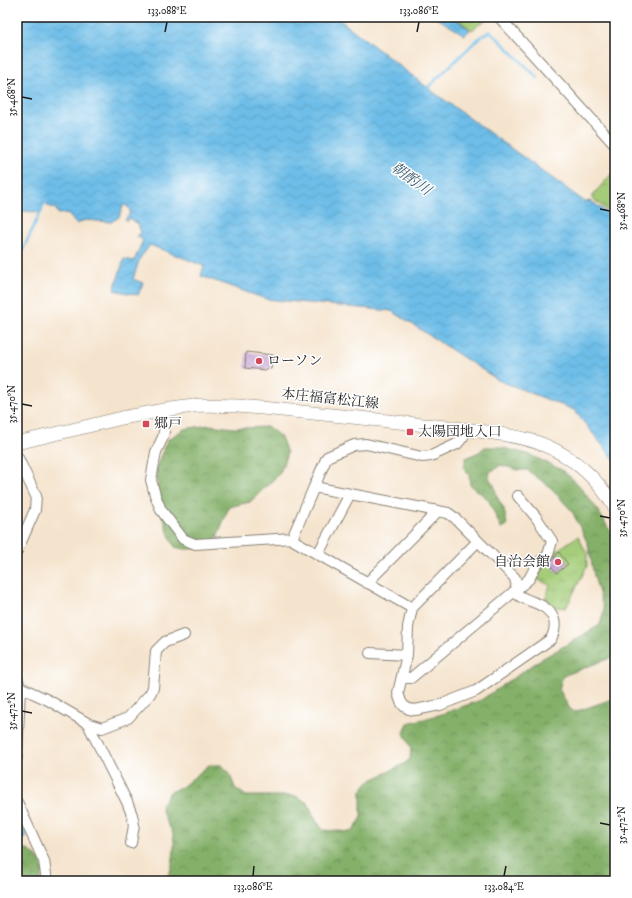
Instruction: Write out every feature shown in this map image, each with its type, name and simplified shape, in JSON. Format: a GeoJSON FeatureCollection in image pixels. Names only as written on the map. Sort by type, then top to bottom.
{"type":"FeatureCollection","features":[{"type":"Feature","properties":{"kind":"main road","name":"本庄福富松江線"},"geometry":{"type":"LineString","coordinates":[[17,443],[122,418],[201,405],[238,406],[465,429],[519,437],[537,442],[554,450],[577,464],[594,480],[615,508]]}},
{"type":"Feature","properties":{"kind":"street"},"geometry":{"type":"LineString","coordinates":[[499,17],[615,145]]}},
{"type":"Feature","properties":{"kind":"street"},"geometry":{"type":"LineString","coordinates":[[164,410],[165,426],[163,437],[156,452],[151,480],[161,510],[184,539],[195,544],[292,538],[412,608]]}},
{"type":"Feature","properties":{"kind":"street"},"geometry":{"type":"LineString","coordinates":[[292,538],[327,457],[354,446],[366,444],[422,457],[431,456],[439,454],[457,444],[463,437],[465,429]]}},
{"type":"Feature","properties":{"kind":"street"},"geometry":{"type":"LineString","coordinates":[[17,456],[36,496],[35,510],[17,551]]}},
{"type":"Feature","properties":{"kind":"street"},"geometry":{"type":"LineString","coordinates":[[314,487],[448,513],[455,518],[478,541],[514,578],[518,595],[545,607],[551,612],[555,623],[555,632],[550,639],[508,670],[476,690],[440,705],[415,710],[409,709],[404,706],[398,693],[403,678],[407,655],[408,627],[412,608],[478,541]]}},
{"type":"Feature","properties":{"kind":"street"},"geometry":{"type":"LineString","coordinates":[[318,554],[350,494]]}},
{"type":"Feature","properties":{"kind":"street"},"geometry":{"type":"LineString","coordinates":[[403,678],[412,678],[529,579],[537,564],[548,555],[552,542],[536,517],[518,496]]}},
{"type":"Feature","properties":{"kind":"street"},"geometry":{"type":"LineString","coordinates":[[367,583],[438,512]]}},
{"type":"Feature","properties":{"kind":"street"},"geometry":{"type":"LineString","coordinates":[[19,682],[90,724],[102,728],[128,718],[150,694],[153,688],[156,651],[166,642],[184,636]]}},
{"type":"Feature","properties":{"kind":"street"},"geometry":{"type":"LineString","coordinates":[[370,653],[407,655]]}},
{"type":"Feature","properties":{"kind":"street"},"geometry":{"type":"LineString","coordinates":[[17,757],[19,682]]}},
{"type":"Feature","properties":{"kind":"street"},"geometry":{"type":"LineString","coordinates":[[90,724],[90,728],[132,815],[134,826],[131,843]]}},
{"type":"Feature","properties":{"kind":"street"},"geometry":{"type":"LineString","coordinates":[[17,802],[44,861],[47,881]]}},
{"type":"Feature","properties":{"kind":"green space"},"geometry":{"type":"Polygon","coordinates":[[[454,17],[489,17],[472,30],[454,17]]]}},
{"type":"Feature","properties":{"kind":"green space"},"geometry":{"type":"Polygon","coordinates":[[[615,170],[615,217],[591,197],[615,170]]]}},
{"type":"Feature","properties":{"kind":"green space"},"geometry":{"type":"Polygon","coordinates":[[[209,425],[235,428],[268,427],[281,437],[287,453],[280,473],[250,502],[229,507],[215,542],[191,549],[175,547],[159,507],[156,468],[167,440],[184,429],[209,425]]]}},
{"type":"Feature","properties":{"kind":"green space"},"geometry":{"type":"Polygon","coordinates":[[[485,447],[499,447],[528,454],[562,470],[577,483],[595,506],[612,534],[615,544],[615,559],[610,583],[615,598],[615,656],[563,676],[559,689],[570,709],[575,712],[615,698],[615,881],[167,881],[171,870],[174,842],[172,831],[164,816],[161,805],[170,792],[182,787],[209,765],[221,765],[229,772],[235,788],[246,796],[296,796],[308,803],[315,819],[323,830],[352,832],[361,819],[361,791],[368,782],[404,764],[410,759],[411,748],[404,733],[408,723],[439,715],[481,700],[540,660],[600,625],[604,610],[594,576],[588,544],[572,511],[550,487],[527,470],[518,470],[501,465],[490,472],[489,478],[494,485],[497,497],[504,509],[507,524],[501,528],[488,499],[470,485],[469,475],[464,468],[466,458],[479,452],[485,447]]]}},
{"type":"Feature","properties":{"kind":"green space"},"geometry":{"type":"Polygon","coordinates":[[[578,536],[587,554],[587,566],[566,608],[552,606],[545,600],[550,585],[534,578],[548,558],[558,549],[578,536]]]}},
{"type":"Feature","properties":{"kind":"green space"},"geometry":{"type":"Polygon","coordinates":[[[22,848],[33,853],[39,859],[43,871],[41,881],[17,881],[17,849],[22,848]]]}},
{"type":"Feature","properties":{"kind":"water","name":"朝酌川"},"geometry":{"type":"Polygon","coordinates":[[[17,17],[336,17],[432,91],[585,202],[591,201],[615,219],[615,461],[574,410],[498,380],[392,311],[266,299],[201,276],[204,266],[150,245],[140,258],[133,279],[143,283],[138,295],[114,290],[124,259],[134,261],[143,240],[137,236],[141,233],[138,224],[130,218],[127,221],[125,220],[130,213],[130,209],[124,204],[119,217],[111,222],[85,220],[76,224],[67,213],[58,214],[56,209],[48,206],[46,201],[42,203],[42,212],[18,211],[17,213],[17,17]]]}},
{"type":"Feature","properties":{"kind":"water"},"geometry":{"type":"Polygon","coordinates":[[[435,17],[453,17],[470,30],[465,35],[435,17]]]}},
{"type":"Feature","properties":{"kind":"water"},"geometry":{"type":"Polygon","coordinates":[[[17,814],[27,835],[25,839],[17,837],[17,814]]]}},
{"type":"Feature","properties":{"kind":"building","name":"ローソン"},"geometry":{"type":"Polygon","coordinates":[[[246,352],[273,355],[271,369],[245,368],[246,352]]]}},
{"type":"Feature","properties":{"kind":"building","name":"自治会館"},"geometry":{"type":"Polygon","coordinates":[[[559,552],[568,564],[557,573],[549,563],[559,552]]]}},
{"type":"Feature","properties":{"kind":"waterway"},"geometry":{"type":"LineString","coordinates":[[426,89],[478,39],[490,31],[538,78]]}},
{"type":"Feature","properties":{"kind":"waterway"},"geometry":{"type":"LineString","coordinates":[[17,263],[43,206],[48,199]]}},
{"type":"Feature","properties":{"kind":"place","name":"ローソン"},"geometry":{"type":"Point","coordinates":[259,361]}},
{"type":"Feature","properties":{"kind":"place","name":"郷戸"},"geometry":{"type":"Point","coordinates":[146,424]}},
{"type":"Feature","properties":{"kind":"place","name":"太陽団地入口"},"geometry":{"type":"Point","coordinates":[410,432]}},
{"type":"Feature","properties":{"kind":"place","name":"自治会館"},"geometry":{"type":"Point","coordinates":[558,562]}}]}
